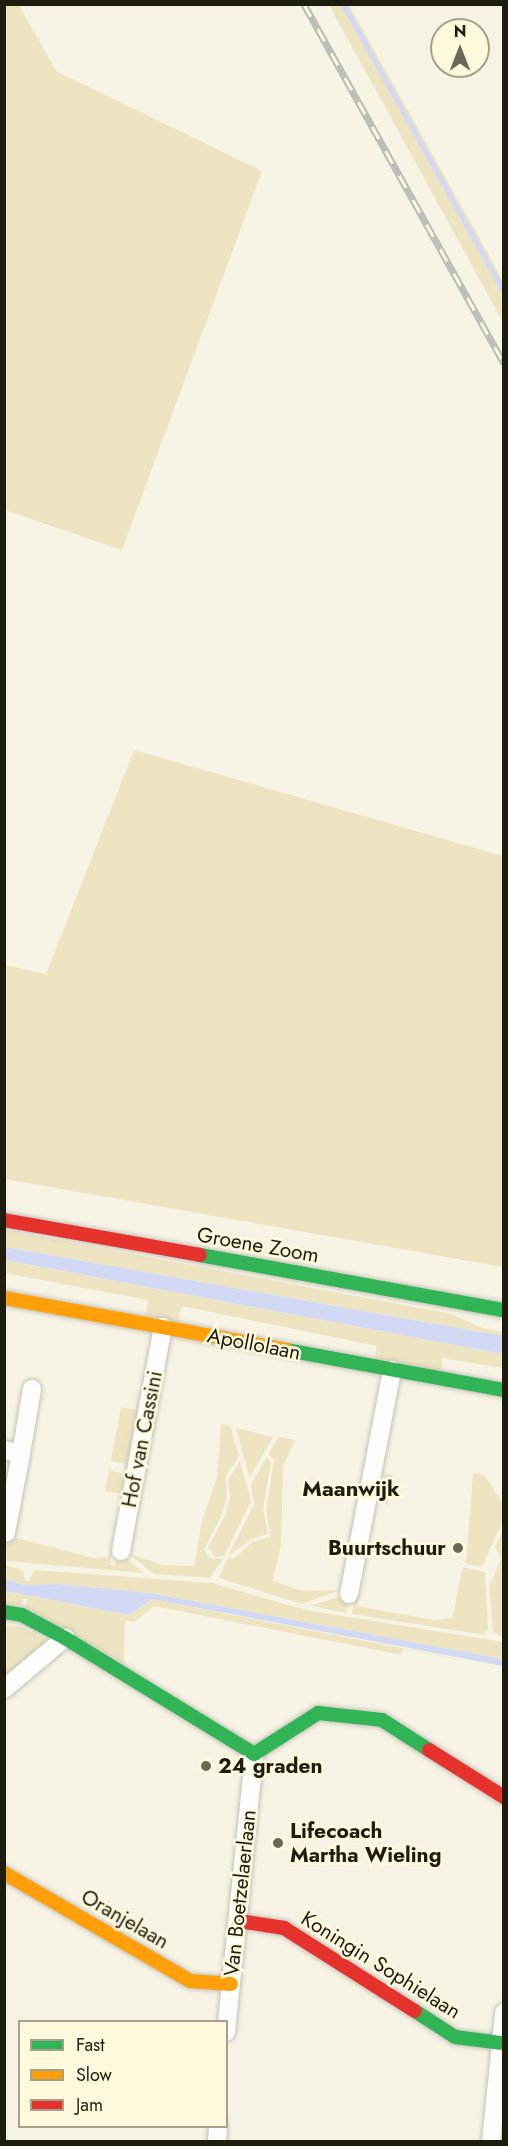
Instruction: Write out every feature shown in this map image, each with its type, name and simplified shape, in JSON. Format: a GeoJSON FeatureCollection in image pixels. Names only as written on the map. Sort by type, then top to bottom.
{"type":"FeatureCollection","features":[{"type":"Feature","properties":{"kind":"street","name":"Groene Zoom"},"geometry":{"type":"LineString","coordinates":[[4,1220],[504,1310]]}},
{"type":"Feature","properties":{"kind":"street","name":"Apollolaan"},"geometry":{"type":"LineString","coordinates":[[4,1298],[504,1390]]}},
{"type":"Feature","properties":{"kind":"street","name":"Hof van Cassini"},"geometry":{"type":"LineString","coordinates":[[121,1551],[163,1327]]}},
{"type":"Feature","properties":{"kind":"street"},"geometry":{"type":"LineString","coordinates":[[349,1594],[392,1370]]}},
{"type":"Feature","properties":{"kind":"street"},"geometry":{"type":"LineString","coordinates":[[6,1533],[13,1452],[32,1389]]}},
{"type":"Feature","properties":{"kind":"street"},"geometry":{"type":"LineString","coordinates":[[4,1612],[22,1615],[65,1638],[254,1754],[318,1713],[370,1717],[382,1720],[504,1797]]}},
{"type":"Feature","properties":{"kind":"street"},"geometry":{"type":"LineString","coordinates":[[4,1689],[65,1638]]}},
{"type":"Feature","properties":{"kind":"street","name":"Van Boetzelaerlaan"},"geometry":{"type":"LineString","coordinates":[[227,2020],[254,1754]]}},
{"type":"Feature","properties":{"kind":"street","name":"Oranjelaan"},"geometry":{"type":"LineString","coordinates":[[4,1873],[190,1981],[231,1984]]}},
{"type":"Feature","properties":{"kind":"street","name":"Koningin Sophielaan"},"geometry":{"type":"LineString","coordinates":[[239,1921],[284,1928],[455,2037],[501,2043]]}},
{"type":"Feature","properties":{"kind":"street"},"geometry":{"type":"LineString","coordinates":[[491,2142],[504,2013]]}},
{"type":"Feature","properties":{"kind":"shaded area"},"geometry":{"type":"Polygon","coordinates":[[[4,5],[19,5],[56,71],[262,171],[122,550],[5,510],[4,5]]]}},
{"type":"Feature","properties":{"kind":"shaded area"},"geometry":{"type":"Polygon","coordinates":[[[329,5],[349,5],[489,255],[503,282],[503,322],[329,5]]]}},
{"type":"Feature","properties":{"kind":"shaded area"},"geometry":{"type":"Polygon","coordinates":[[[134,750],[503,856],[503,1267],[5,1179],[5,965],[46,974],[134,750]]]}},
{"type":"Feature","properties":{"kind":"shaded area"},"geometry":{"type":"Polygon","coordinates":[[[4,1230],[451,1314],[483,1328],[503,1332],[503,1336],[5,1247],[4,1230]]]}},
{"type":"Feature","properties":{"kind":"shaded area"},"geometry":{"type":"Polygon","coordinates":[[[4,1260],[503,1354],[503,1368],[443,1358],[439,1377],[374,1365],[377,1346],[182,1306],[177,1325],[145,1319],[148,1300],[5,1273],[4,1260]]]}},
{"type":"Feature","properties":{"kind":"shaded area"},"geometry":{"type":"Polygon","coordinates":[[[121,1407],[137,1410],[127,1464],[111,1461],[121,1407]]]}},
{"type":"Feature","properties":{"kind":"shaded area"},"geometry":{"type":"Polygon","coordinates":[[[221,1424],[230,1426],[239,1456],[226,1476],[227,1497],[221,1517],[204,1549],[209,1558],[223,1559],[210,1578],[154,1574],[126,1552],[162,1565],[194,1566],[202,1521],[217,1477],[221,1424]]]}},
{"type":"Feature","properties":{"kind":"shaded area"},"geometry":{"type":"Polygon","coordinates":[[[236,1428],[273,1437],[250,1477],[249,1476],[236,1428]]]}},
{"type":"Feature","properties":{"kind":"shaded area"},"geometry":{"type":"Polygon","coordinates":[[[279,1437],[295,1440],[283,1466],[281,1545],[273,1581],[302,1591],[340,1590],[302,1604],[219,1578],[227,1559],[236,1557],[252,1542],[271,1537],[266,1512],[274,1460],[268,1454],[279,1437]]]}},
{"type":"Feature","properties":{"kind":"shaded area"},"geometry":{"type":"Polygon","coordinates":[[[267,1457],[271,1461],[263,1509],[268,1534],[251,1539],[228,1556],[254,1504],[251,1484],[267,1457]]]}},
{"type":"Feature","properties":{"kind":"shaded area"},"geometry":{"type":"Polygon","coordinates":[[[240,1461],[251,1501],[224,1556],[215,1557],[208,1547],[225,1516],[230,1496],[228,1481],[240,1461]]]}},
{"type":"Feature","properties":{"kind":"shaded area"},"geometry":{"type":"Polygon","coordinates":[[[109,1470],[124,1474],[122,1494],[105,1491],[109,1470]]]}},
{"type":"Feature","properties":{"kind":"shaded area"},"geometry":{"type":"Polygon","coordinates":[[[385,1473],[394,1475],[388,1505],[382,1502],[385,1473]]]}},
{"type":"Feature","properties":{"kind":"shaded area"},"geometry":{"type":"Polygon","coordinates":[[[473,1473],[484,1475],[503,1504],[503,1521],[482,1567],[466,1564],[473,1473]]]}},
{"type":"Feature","properties":{"kind":"shaded area"},"geometry":{"type":"Polygon","coordinates":[[[503,1530],[504,1638],[493,1632],[489,1586],[501,1559],[495,1547],[503,1530]]]}},
{"type":"Feature","properties":{"kind":"shaded area"},"geometry":{"type":"Polygon","coordinates":[[[4,1535],[94,1558],[108,1557],[112,1550],[110,1565],[115,1566],[118,1551],[144,1573],[5,1561],[4,1535]]]}},
{"type":"Feature","properties":{"kind":"shaded area"},"geometry":{"type":"Polygon","coordinates":[[[4,1565],[23,1570],[25,1581],[29,1581],[34,1570],[212,1583],[306,1610],[503,1642],[503,1659],[150,1593],[59,1584],[25,1585],[5,1579],[4,1565]]]}},
{"type":"Feature","properties":{"kind":"shaded area"},"geometry":{"type":"Polygon","coordinates":[[[462,1567],[485,1572],[488,1630],[484,1635],[352,1614],[355,1594],[359,1595],[357,1606],[434,1620],[453,1618],[462,1567]]]}},
{"type":"Feature","properties":{"kind":"shaded area"},"geometry":{"type":"Polygon","coordinates":[[[4,1591],[129,1615],[152,1599],[503,1668],[403,1649],[402,1655],[154,1606],[134,1622],[125,1620],[124,1664],[26,1607],[27,1599],[23,1599],[22,1606],[5,1603],[4,1591]]]}},
{"type":"Feature","properties":{"kind":"shaded area"},"geometry":{"type":"Polygon","coordinates":[[[350,1594],[346,1613],[312,1606],[312,1605],[350,1594]]]}},
{"type":"Feature","properties":{"kind":"shaded area"},"geometry":{"type":"Polygon","coordinates":[[[5,1625],[22,1627],[48,1641],[5,1686],[5,1625]]]}},
{"type":"Feature","properties":{"kind":"water"},"geometry":{"type":"Polygon","coordinates":[[[5,1247],[503,1336],[503,1354],[5,1260],[5,1247]]]}},
{"type":"Feature","properties":{"kind":"water"},"geometry":{"type":"Polygon","coordinates":[[[4,1579],[25,1585],[59,1584],[150,1593],[503,1659],[503,1666],[152,1599],[129,1615],[5,1591],[4,1579]]]}},
{"type":"Feature","properties":{"kind":"waterway"},"geometry":{"type":"LineString","coordinates":[[343,4],[504,292]]}},
{"type":"Feature","properties":{"kind":"railway"},"geometry":{"type":"LineString","coordinates":[[304,4],[504,363]]}},
{"type":"Feature","properties":{"kind":"traffic: fast"},"geometry":{"type":"LineString","coordinates":[[200,1255],[504,1310]]}},
{"type":"Feature","properties":{"kind":"traffic: fast"},"geometry":{"type":"LineString","coordinates":[[286,1350],[504,1390]]}},
{"type":"Feature","properties":{"kind":"traffic: fast"},"geometry":{"type":"LineString","coordinates":[[4,1612],[22,1615],[65,1638],[254,1754],[318,1713],[382,1720],[429,1750]]}},
{"type":"Feature","properties":{"kind":"traffic: fast"},"geometry":{"type":"LineString","coordinates":[[415,2011],[455,2037],[501,2043]]}},
{"type":"Feature","properties":{"kind":"traffic: slow"},"geometry":{"type":"LineString","coordinates":[[4,1298],[286,1350]]}},
{"type":"Feature","properties":{"kind":"traffic: slow"},"geometry":{"type":"LineString","coordinates":[[4,1873],[190,1981],[231,1984]]}},
{"type":"Feature","properties":{"kind":"traffic: jam"},"geometry":{"type":"LineString","coordinates":[[4,1220],[200,1255]]}},
{"type":"Feature","properties":{"kind":"traffic: jam"},"geometry":{"type":"LineString","coordinates":[[429,1750],[504,1797]]}},
{"type":"Feature","properties":{"kind":"traffic: jam"},"geometry":{"type":"LineString","coordinates":[[239,1921],[284,1928],[415,2011]]}},
{"type":"Feature","properties":{"kind":"place","name":"Buurtschuur"},"geometry":{"type":"Point","coordinates":[458,1548]}},
{"type":"Feature","properties":{"kind":"place","name":"24 graden"},"geometry":{"type":"Point","coordinates":[206,1766]}},
{"type":"Feature","properties":{"kind":"place","name":"Lifecoach Martha Wieling"},"geometry":{"type":"Point","coordinates":[278,1843]}},
{"type":"Feature","properties":{"kind":"district","name":"Maanwijk"},"geometry":{"type":"Point","coordinates":[351,1489]}}]}
